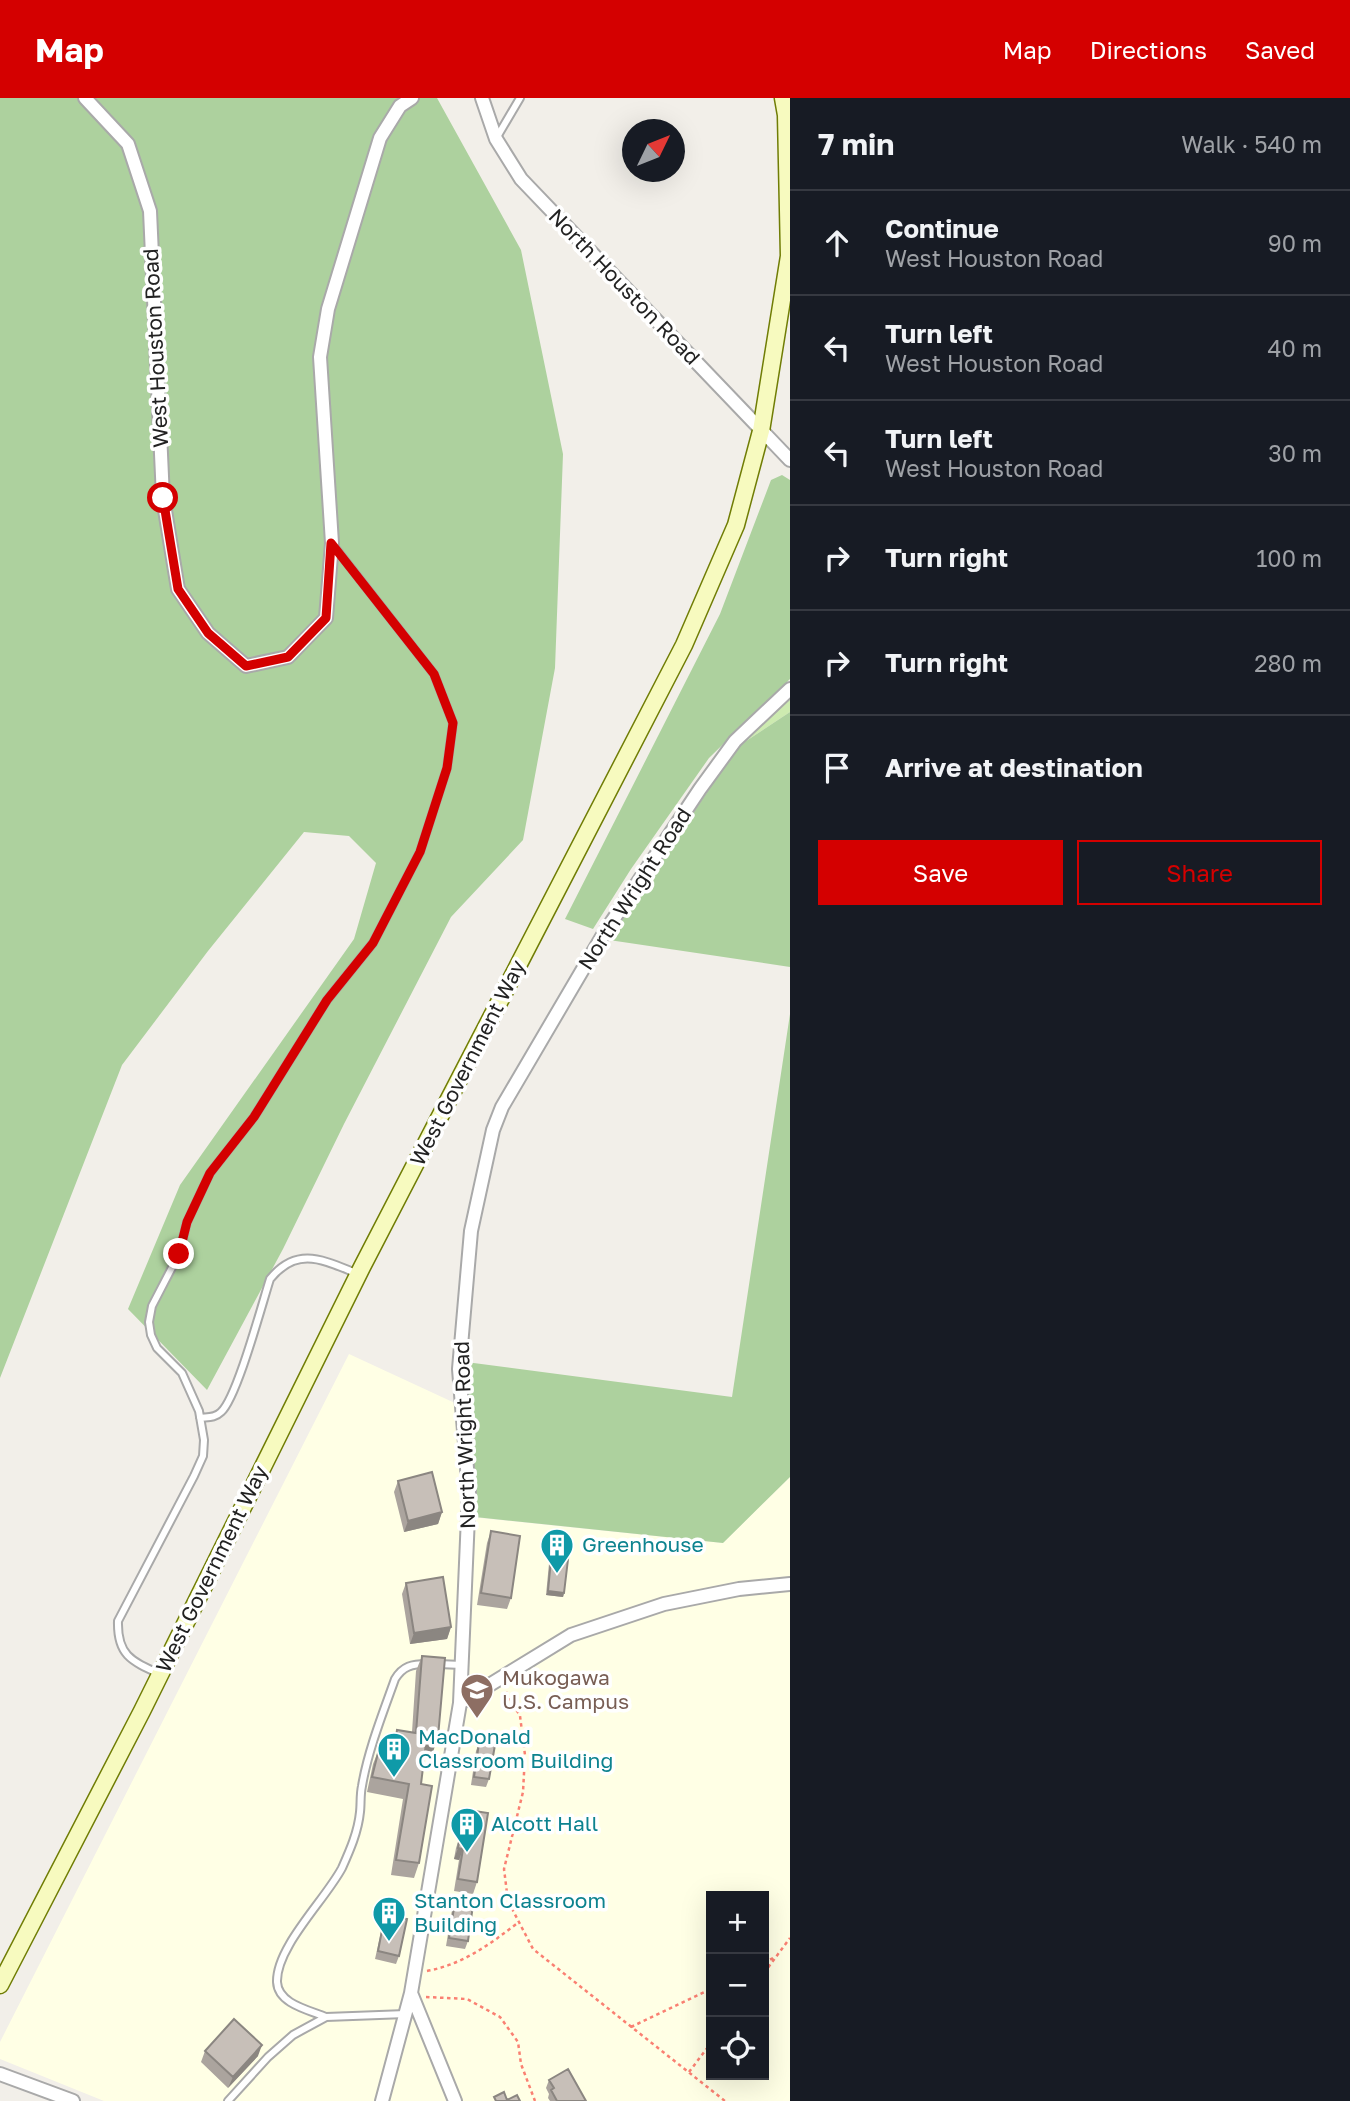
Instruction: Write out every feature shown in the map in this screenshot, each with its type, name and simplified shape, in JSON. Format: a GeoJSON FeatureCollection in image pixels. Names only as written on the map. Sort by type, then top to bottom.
{"type":"FeatureCollection","features":[{"type":"Feature","properties":{"kind":"main road","name":"West Government Way"},"geometry":{"type":"LineString","coordinates":[[0,1985],[160,1674],[359,1274],[684,645],[736,526],[761,431],[789,256],[786,115],[783,98]]}},
{"type":"Feature","properties":{"kind":"street","name":"West Houston Road"},"geometry":{"type":"LineString","coordinates":[[85,98],[128,144],[149,211],[163,498],[178,589],[208,633],[246,666],[288,657],[326,618],[331,543],[320,357],[328,309],[380,138],[400,106],[412,98]]}},
{"type":"Feature","properties":{"kind":"street","name":"North Houston Road"},"geometry":{"type":"LineString","coordinates":[[482,98],[496,139],[521,179],[790,460]]}},
{"type":"Feature","properties":{"kind":"street","name":"North Wright Road"},"geometry":{"type":"LineString","coordinates":[[382,2101],[412,1994],[460,1703],[470,1493],[459,1369],[471,1231],[494,1130],[509,1095],[650,861],[735,741],[790,689]]}},
{"type":"Feature","properties":{"kind":"street"},"geometry":{"type":"LineString","coordinates":[[460,1703],[571,1635],[664,1604],[739,1589],[790,1584]]}},
{"type":"Feature","properties":{"kind":"street"},"geometry":{"type":"LineString","coordinates":[[412,1994],[455,2101]]}},
{"type":"Feature","properties":{"kind":"street"},"geometry":{"type":"LineString","coordinates":[[0,2074],[73,2101]]}},
{"type":"Feature","properties":{"kind":"lane"},"geometry":{"type":"LineString","coordinates":[[496,139],[520,98]]}},
{"type":"Feature","properties":{"kind":"lane"},"geometry":{"type":"LineString","coordinates":[[160,1674],[126,1655],[117,1634],[118,1620],[203,1456],[204,1440],[201,1418],[191,1390],[182,1373],[156,1348],[149,1322],[152,1306],[179,1254],[187,1222],[210,1173],[254,1117],[327,1000],[373,943],[420,852],[447,768],[453,723],[434,674],[331,543]]}},
{"type":"Feature","properties":{"kind":"lane"},"geometry":{"type":"LineString","coordinates":[[201,1418],[213,1417],[223,1410],[234,1389],[271,1279],[279,1267],[299,1258],[310,1258],[359,1274]]}},
{"type":"Feature","properties":{"kind":"lane"},"geometry":{"type":"LineString","coordinates":[[406,2014],[326,2017],[287,2001],[280,1994],[277,1981],[279,1967],[286,1950],[341,1869],[355,1836],[362,1786],[395,1679],[401,1670],[409,1666],[462,1665]]}},
{"type":"Feature","properties":{"kind":"lane"},"geometry":{"type":"LineString","coordinates":[[228,2101],[268,2057],[293,2035],[326,2017]]}},
{"type":"Feature","properties":{"kind":"path"},"geometry":{"type":"LineString","coordinates":[[499,1679],[520,1716],[525,1755],[523,1792],[504,1869],[508,1902],[533,1949],[725,2101]]}},
{"type":"Feature","properties":{"kind":"path"},"geometry":{"type":"LineString","coordinates":[[414,1973],[449,1967],[486,1948],[519,1922]]}},
{"type":"Feature","properties":{"kind":"path"},"geometry":{"type":"LineString","coordinates":[[769,1966],[790,1938]]}},
{"type":"Feature","properties":{"kind":"path"},"geometry":{"type":"LineString","coordinates":[[769,1960],[776,1957]]}},
{"type":"Feature","properties":{"kind":"path"},"geometry":{"type":"LineString","coordinates":[[631,2027],[706,1991]]}},
{"type":"Feature","properties":{"kind":"path"},"geometry":{"type":"LineString","coordinates":[[412,1994],[467,1999],[500,2017],[518,2042],[521,2064],[535,2101]]}},
{"type":"Feature","properties":{"kind":"path"},"geometry":{"type":"LineString","coordinates":[[689,2072],[706,2050]]}},
{"type":"Feature","properties":{"kind":"shaded area","name":"Mukogawa U.S. Campus"},"geometry":{"type":"Polygon","coordinates":[[[349,1354],[457,1404],[461,1516],[723,1543],[790,1477],[790,2101],[104,2101],[0,2059],[0,2042],[349,1354]]]}},
{"type":"Feature","properties":{"kind":"green space"},"geometry":{"type":"Polygon","coordinates":[[[0,98],[437,98],[521,250],[563,454],[555,668],[523,840],[451,917],[283,1249],[207,1390],[128,1309],[180,1185],[354,939],[376,863],[349,836],[304,832],[208,951],[122,1065],[0,1378],[0,98]]]}},
{"type":"Feature","properties":{"kind":"green space"},"geometry":{"type":"Polygon","coordinates":[[[782,475],[790,480],[790,679],[709,758],[631,869],[593,929],[565,919],[720,614],[771,480],[782,475]]]}},
{"type":"Feature","properties":{"kind":"green space"},"geometry":{"type":"Polygon","coordinates":[[[790,696],[790,712],[737,747],[790,696]]]}},
{"type":"Feature","properties":{"kind":"green space"},"geometry":{"type":"Polygon","coordinates":[[[790,712],[790,967],[609,940],[737,747],[790,712]]]}},
{"type":"Feature","properties":{"kind":"green space"},"geometry":{"type":"Polygon","coordinates":[[[790,1014],[790,1477],[723,1543],[475,1517],[466,1362],[732,1397],[790,1014]]]}},
{"type":"Feature","properties":{"kind":"building"},"geometry":{"type":"Polygon","coordinates":[[[432,1472],[442,1512],[408,1521],[398,1481],[432,1472]]]}},
{"type":"Feature","properties":{"kind":"building"},"geometry":{"type":"Polygon","coordinates":[[[491,1531],[520,1536],[511,1598],[481,1593],[491,1531]]]}},
{"type":"Feature","properties":{"kind":"building","name":"Greenhouse"},"geometry":{"type":"Polygon","coordinates":[[[552,1549],[569,1551],[564,1593],[548,1591],[552,1549]]]}},
{"type":"Feature","properties":{"kind":"building"},"geometry":{"type":"Polygon","coordinates":[[[443,1577],[451,1627],[414,1633],[406,1583],[443,1577]]]}},
{"type":"Feature","properties":{"kind":"building","name":"MacDonald Classroom Building"},"geometry":{"type":"Polygon","coordinates":[[[422,1656],[445,1658],[438,1737],[427,1735],[421,1784],[432,1786],[419,1863],[396,1860],[409,1784],[372,1777],[379,1749],[394,1751],[397,1730],[416,1733],[422,1656]]]}},
{"type":"Feature","properties":{"kind":"building"},"geometry":{"type":"Polygon","coordinates":[[[479,1743],[495,1745],[489,1779],[474,1777],[479,1743]]]}},
{"type":"Feature","properties":{"kind":"building","name":"Alcott Hall"},"geometry":{"type":"Polygon","coordinates":[[[468,1810],[488,1813],[477,1882],[458,1879],[463,1849],[458,1848],[460,1836],[464,1837],[468,1810]]]}},
{"type":"Feature","properties":{"kind":"building"},"geometry":{"type":"Polygon","coordinates":[[[455,1902],[473,1905],[468,1941],[449,1938],[455,1902]]]}},
{"type":"Feature","properties":{"kind":"building","name":"Stanton Classroom Building"},"geometry":{"type":"Polygon","coordinates":[[[385,1915],[407,1919],[399,1956],[378,1951],[385,1915]]]}},
{"type":"Feature","properties":{"kind":"building"},"geometry":{"type":"Polygon","coordinates":[[[234,2019],[262,2045],[233,2077],[205,2051],[234,2019]]]}},
{"type":"Feature","properties":{"kind":"building"},"geometry":{"type":"Polygon","coordinates":[[[568,2069],[586,2101],[557,2101],[549,2080],[568,2069]]]}},
{"type":"Feature","properties":{"kind":"building"},"geometry":{"type":"Polygon","coordinates":[[[504,2092],[507,2100],[517,2095],[520,2101],[496,2101],[494,2097],[504,2092]]]}},
{"type":"Feature","properties":{"kind":"place","name":"Greenhouse"},"geometry":{"type":"Point","coordinates":[557,1575]}},
{"type":"Feature","properties":{"kind":"place","name":"Mukogawa U.S. Campus"},"geometry":{"type":"Point","coordinates":[477,1720]}},
{"type":"Feature","properties":{"kind":"place","name":"MacDonald Classroom Building"},"geometry":{"type":"Point","coordinates":[394,1779]}},
{"type":"Feature","properties":{"kind":"place","name":"Alcott Hall"},"geometry":{"type":"Point","coordinates":[467,1854]}},
{"type":"Feature","properties":{"kind":"place","name":"Stanton Classroom Building"},"geometry":{"type":"Point","coordinates":[389,1943]}},
{"type":"Feature","properties":{"kind":"route"},"geometry":{"type":"LineString","coordinates":[[163,498],[178,589],[208,633],[246,666],[288,657],[326,618],[331,543],[434,674],[453,723],[447,768],[420,852],[373,943],[327,1000],[254,1117],[210,1173],[187,1222],[179,1254]]}}]}
